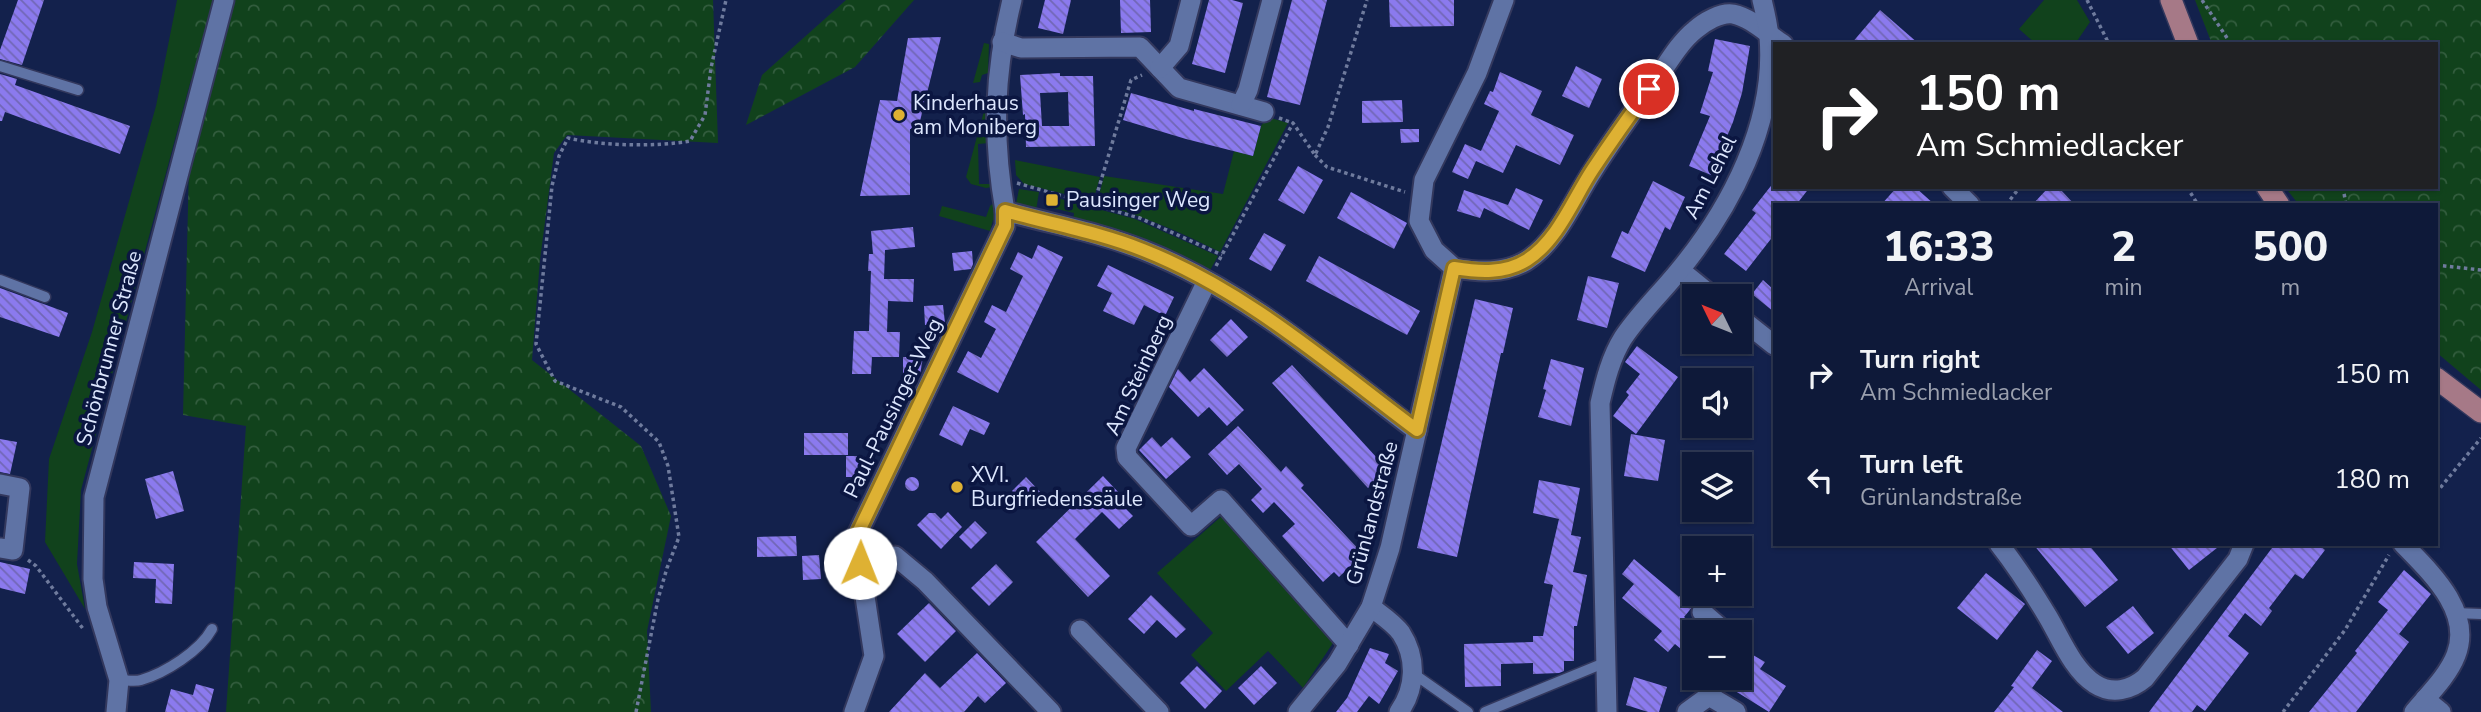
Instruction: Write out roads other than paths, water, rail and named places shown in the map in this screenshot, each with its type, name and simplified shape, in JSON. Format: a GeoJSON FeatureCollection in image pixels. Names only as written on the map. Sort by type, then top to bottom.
{"type":"FeatureCollection","features":[{"type":"Feature","properties":{"kind":"main road"},"geometry":{"type":"LineString","coordinates":[[2171,0],[2187,42]]}},
{"type":"Feature","properties":{"kind":"main road"},"geometry":{"type":"LineString","coordinates":[[2438,379],[2481,412]]}},
{"type":"Feature","properties":{"kind":"street","name":"Schönbrunner Straße"},"geometry":{"type":"LineString","coordinates":[[116,712],[119,680],[97,607],[93,579],[94,497],[224,0]]}},
{"type":"Feature","properties":{"kind":"street"},"geometry":{"type":"LineString","coordinates":[[1012,0],[1002,42],[995,123],[997,169],[1005,211],[1097,233],[1145,251],[1207,281],[1266,316],[1417,430]]}},
{"type":"Feature","properties":{"kind":"street"},"geometry":{"type":"LineString","coordinates":[[1160,68],[1179,46],[1191,0]]}},
{"type":"Feature","properties":{"kind":"street"},"geometry":{"type":"LineString","coordinates":[[1241,106],[1248,90],[1272,0]]}},
{"type":"Feature","properties":{"kind":"street"},"geometry":{"type":"LineString","coordinates":[[1504,0],[1476,73],[1424,180],[1421,197],[1419,221],[1434,250],[1454,268],[1476,272],[1498,271],[1525,261],[1546,245],[1606,150],[1680,45],[1695,29],[1714,18],[1731,13],[1751,21],[1776,40]]}},
{"type":"Feature","properties":{"kind":"street","name":"Am Lehel"},"geometry":{"type":"LineString","coordinates":[[1762,0],[1776,40]]}},
{"type":"Feature","properties":{"kind":"street"},"geometry":{"type":"LineString","coordinates":[[1002,42],[1021,48],[1140,47],[1179,88],[1264,113]]}},
{"type":"Feature","properties":{"kind":"street","name":"Am Lehel"},"geometry":{"type":"LineString","coordinates":[[1606,712],[1600,404],[1606,378],[1622,340],[1680,270],[1721,213],[1753,147],[1773,50]]}},
{"type":"Feature","properties":{"kind":"street"},"geometry":{"type":"LineString","coordinates":[[1954,189],[1968,203]]}},
{"type":"Feature","properties":{"kind":"street","name":"Paul-Pausinger-Weg"},"geometry":{"type":"LineString","coordinates":[[854,712],[874,656],[856,537],[1005,226],[1005,211]]}},
{"type":"Feature","properties":{"kind":"street","name":"Grünlandstraße"},"geometry":{"type":"LineString","coordinates":[[1298,712],[1337,664],[1371,607],[1390,548],[1454,268]]}},
{"type":"Feature","properties":{"kind":"street"},"geometry":{"type":"LineString","coordinates":[[1680,270],[1697,284]]}},
{"type":"Feature","properties":{"kind":"street","name":"Am Steinberg"},"geometry":{"type":"LineString","coordinates":[[1207,281],[1126,448],[1127,457],[1191,526],[1221,499],[1349,645]]}},
{"type":"Feature","properties":{"kind":"street"},"geometry":{"type":"LineString","coordinates":[[1752,328],[1773,344]]}},
{"type":"Feature","properties":{"kind":"street"},"geometry":{"type":"LineString","coordinates":[[0,484],[19,488],[6,549]]}},
{"type":"Feature","properties":{"kind":"street"},"geometry":{"type":"LineString","coordinates":[[2000,546],[2085,675],[2104,688],[2116,690],[2127,689],[2145,678],[2238,559],[2243,546]]}},
{"type":"Feature","properties":{"kind":"street"},"geometry":{"type":"LineString","coordinates":[[2397,549],[2440,583],[2459,626],[2456,655],[2420,705],[2441,712]]}},
{"type":"Feature","properties":{"kind":"street"},"geometry":{"type":"LineString","coordinates":[[860,563],[895,556],[925,581],[1051,712]]}},
{"type":"Feature","properties":{"kind":"street"},"geometry":{"type":"LineString","coordinates":[[1371,607],[1400,631],[1410,654],[1414,674],[1399,712]]}},
{"type":"Feature","properties":{"kind":"street"},"geometry":{"type":"LineString","coordinates":[[1702,612],[1711,620]]}},
{"type":"Feature","properties":{"kind":"street"},"geometry":{"type":"LineString","coordinates":[[1080,630],[1159,712]]}},
{"type":"Feature","properties":{"kind":"street"},"geometry":{"type":"LineString","coordinates":[[1687,712],[1709,696],[1712,690]]}},
{"type":"Feature","properties":{"kind":"street"},"geometry":{"type":"LineString","coordinates":[[1709,696],[1736,712]]}},
{"type":"Feature","properties":{"kind":"lane"},"geometry":{"type":"LineString","coordinates":[[0,66],[78,90]]}},
{"type":"Feature","properties":{"kind":"lane"},"geometry":{"type":"LineString","coordinates":[[0,280],[46,297]]}},
{"type":"Feature","properties":{"kind":"lane"},"geometry":{"type":"LineString","coordinates":[[2455,613],[2481,614]]}},
{"type":"Feature","properties":{"kind":"lane"},"geometry":{"type":"LineString","coordinates":[[119,680],[140,680],[161,670],[206,641],[212,629]]}},
{"type":"Feature","properties":{"kind":"lane"},"geometry":{"type":"LineString","coordinates":[[1485,712],[1604,663]]}},
{"type":"Feature","properties":{"kind":"lane"},"geometry":{"type":"LineString","coordinates":[[1414,674],[1468,712]]}},
{"type":"Feature","properties":{"kind":"place","name":"Kinderhaus am Moniberg"},"geometry":{"type":"Point","coordinates":[899,115]}},
{"type":"Feature","properties":{"kind":"place","name":"Pausinger Weg"},"geometry":{"type":"Point","coordinates":[1052,200]}},
{"type":"Feature","properties":{"kind":"place","name":"XVI. Burgfriedenssäule"},"geometry":{"type":"Point","coordinates":[957,487]}}]}
